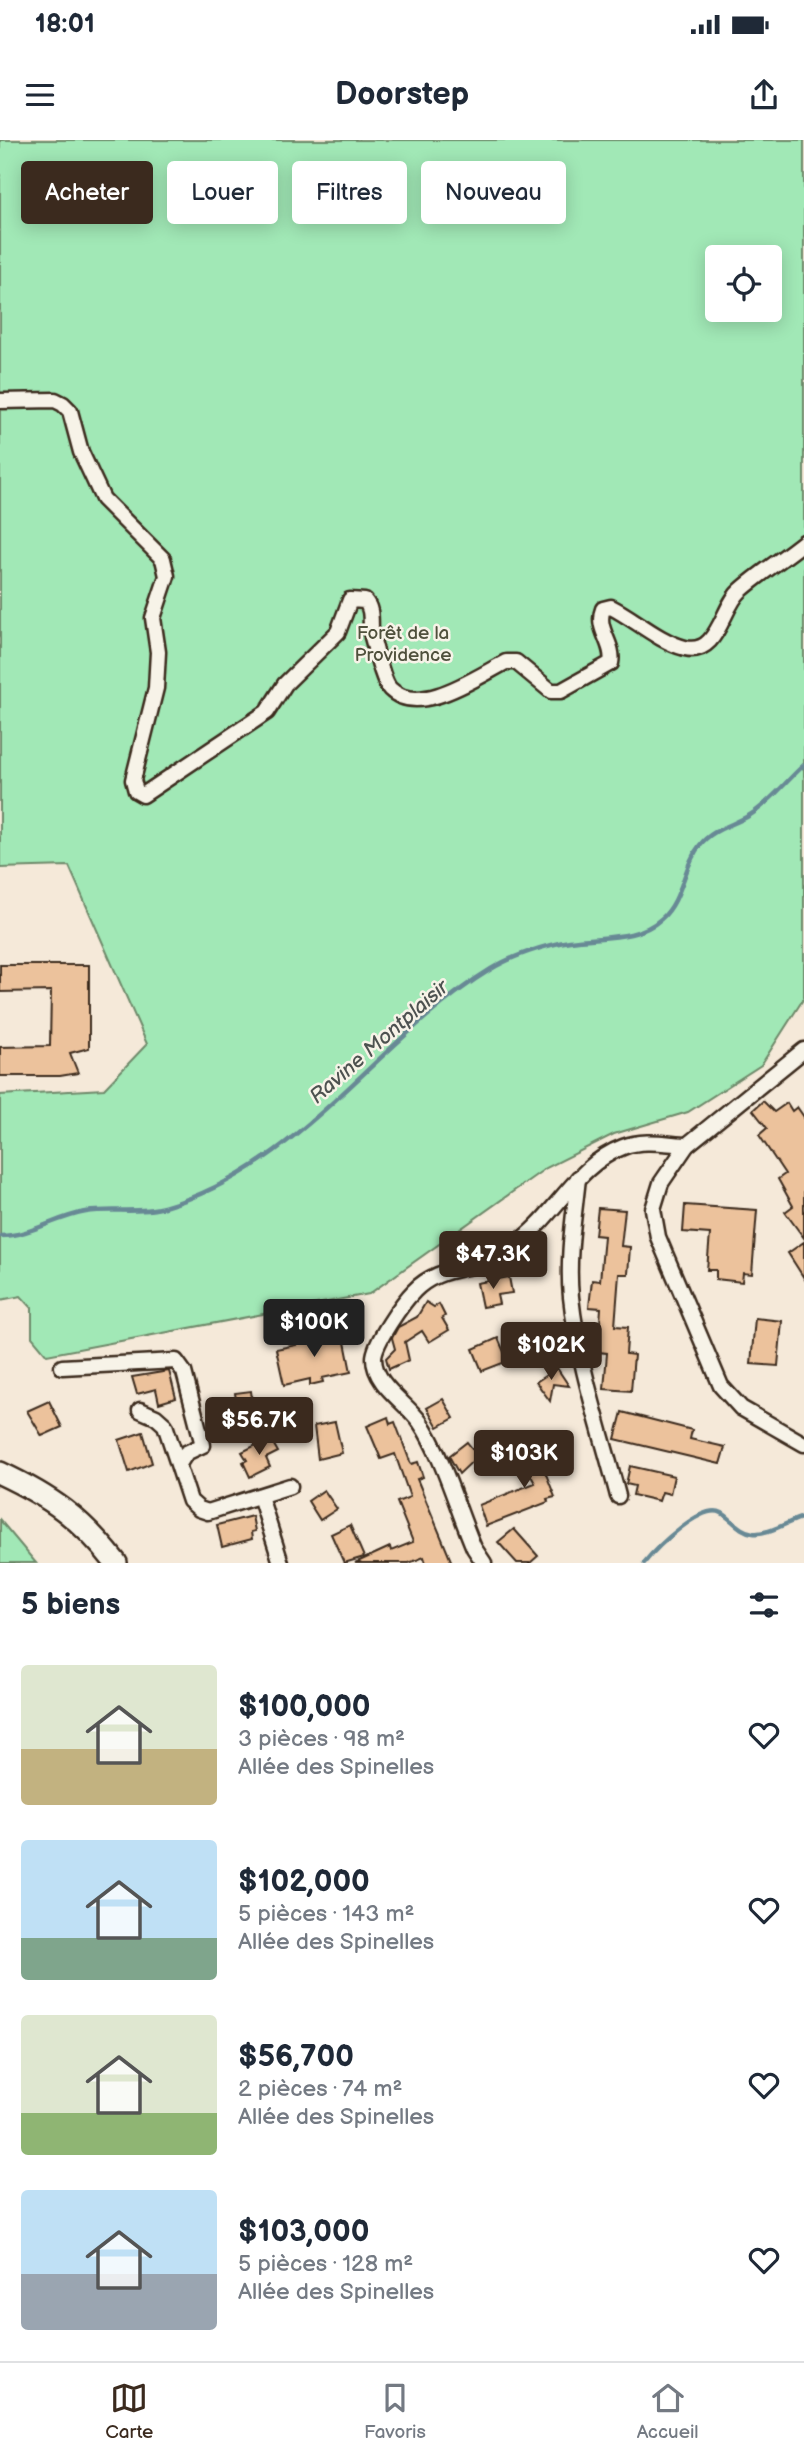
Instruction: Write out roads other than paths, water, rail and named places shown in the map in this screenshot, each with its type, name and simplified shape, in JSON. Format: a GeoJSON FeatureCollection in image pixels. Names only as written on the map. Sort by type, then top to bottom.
{"type":"FeatureCollection","features":[{"type":"Feature","properties":{"kind":"street"},"geometry":{"type":"LineString","coordinates":[[0,401],[55,400],[63,404],[70,411],[81,452],[103,499],[163,559],[167,576],[153,618],[158,652],[156,688],[133,780],[136,791],[143,795],[267,712],[285,684],[338,632],[350,600],[365,601],[371,607],[372,635],[388,688],[401,696],[430,698],[449,693],[506,662],[516,662],[551,691],[561,691],[611,663],[614,652],[603,633],[600,616],[603,609],[611,607],[632,622],[687,649],[702,647],[716,634],[737,593],[804,542]]}},
{"type":"Feature","properties":{"kind":"street"},"geometry":{"type":"LineString","coordinates":[[804,1050],[687,1145],[656,1195],[653,1209],[657,1237],[721,1387],[741,1408],[804,1444]]}},
{"type":"Feature","properties":{"kind":"street"},"geometry":{"type":"LineString","coordinates":[[484,1563],[474,1548],[425,1431],[378,1375],[374,1357],[376,1346],[414,1291],[443,1271],[473,1265],[515,1244],[540,1222],[578,1178],[624,1146],[640,1143],[687,1145]]}},
{"type":"Feature","properties":{"kind":"street"},"geometry":{"type":"LineString","coordinates":[[578,1178],[570,1259],[571,1296],[587,1378],[618,1496]]}},
{"type":"Feature","properties":{"kind":"street"},"geometry":{"type":"LineString","coordinates":[[62,1367],[176,1361],[184,1372],[203,1445],[186,1452],[179,1464]]}},
{"type":"Feature","properties":{"kind":"street"},"geometry":{"type":"LineString","coordinates":[[140,1410],[156,1417],[164,1425],[190,1501],[199,1509],[208,1512],[290,1486]]}},
{"type":"Feature","properties":{"kind":"street"},"geometry":{"type":"LineString","coordinates":[[0,1473],[45,1494],[71,1513],[116,1563]]}},
{"type":"Feature","properties":{"kind":"street"},"geometry":{"type":"LineString","coordinates":[[260,1496],[281,1563]]}},
{"type":"Feature","properties":{"kind":"waterway","name":"Ravine Montplaisir"},"geometry":{"type":"LineString","coordinates":[[0,1236],[33,1230],[86,1212],[164,1207],[213,1188],[257,1163],[297,1133],[449,998],[499,964],[550,945],[641,931],[661,919],[679,893],[694,853],[700,845],[717,831],[758,810],[804,765]]}},
{"type":"Feature","properties":{"kind":"waterway"},"geometry":{"type":"LineString","coordinates":[[644,1563],[680,1528],[713,1511],[722,1513],[740,1528],[753,1533],[765,1532],[804,1517]]}},
{"type":"Feature","properties":{"kind":"park label","name":"Forêt de la Providence"},"geometry":{"type":"Point","coordinates":[403,644]}}]}
